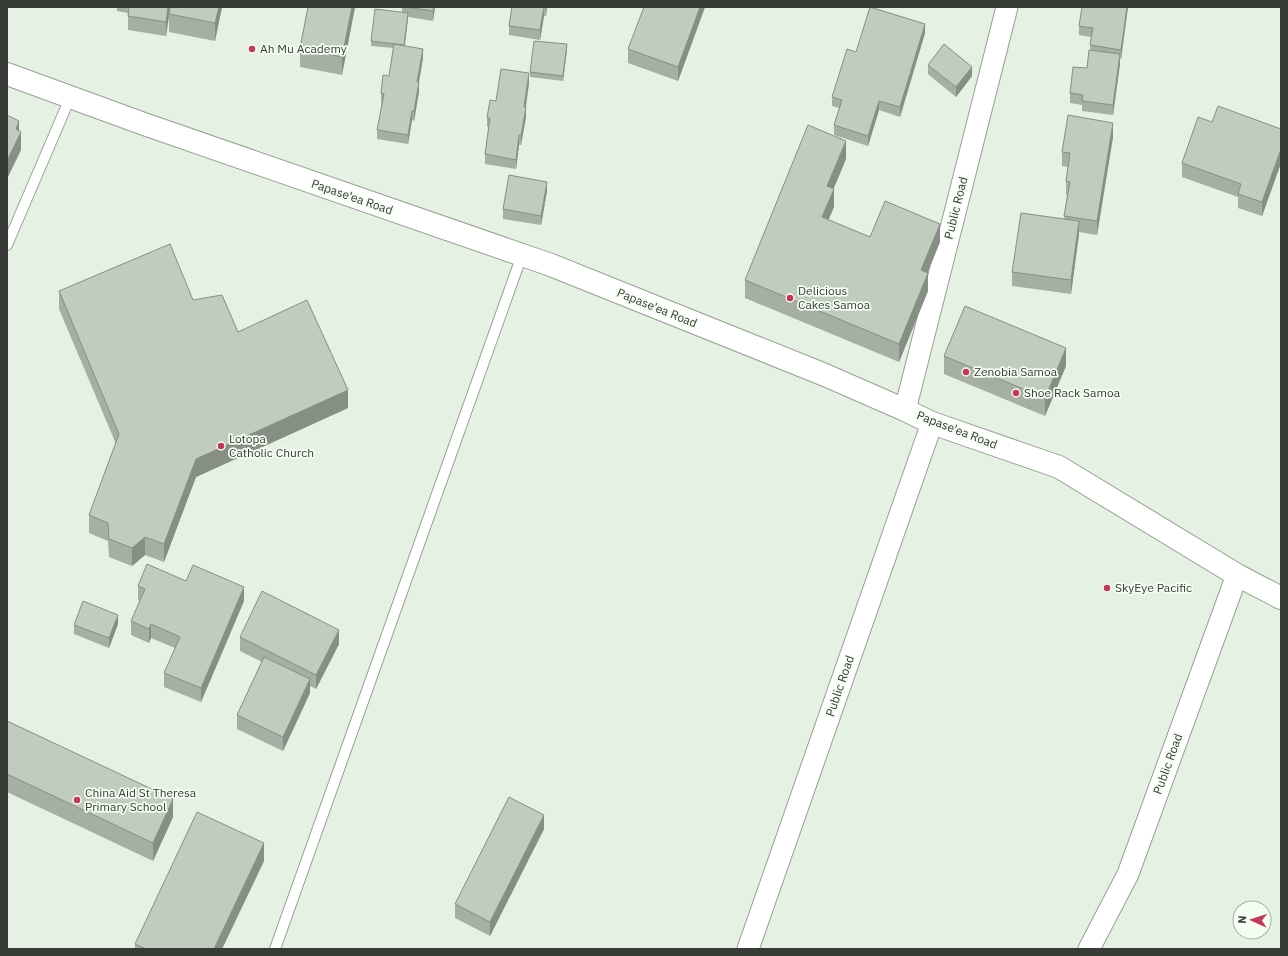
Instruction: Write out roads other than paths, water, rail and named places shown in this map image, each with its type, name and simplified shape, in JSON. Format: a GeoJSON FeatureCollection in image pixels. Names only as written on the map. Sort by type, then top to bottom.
{"type":"FeatureCollection","features":[{"type":"Feature","properties":{"kind":"main road","name":"Papase'ea Road"},"geometry":{"type":"LineString","coordinates":[[7,74],[70,98],[522,255],[810,369],[932,423],[1059,467],[1237,575],[1281,598]]}},
{"type":"Feature","properties":{"kind":"street","name":"Public Road"},"geometry":{"type":"LineString","coordinates":[[905,410],[1007,7]]}},
{"type":"Feature","properties":{"kind":"street","name":"Public Road"},"geometry":{"type":"LineString","coordinates":[[748,949],[932,423]]}},
{"type":"Feature","properties":{"kind":"street","name":"Public Road"},"geometry":{"type":"LineString","coordinates":[[1089,949],[1128,874],[1237,575]]}},
{"type":"Feature","properties":{"kind":"lane"},"geometry":{"type":"LineString","coordinates":[[7,245],[70,98]]}},
{"type":"Feature","properties":{"kind":"lane"},"geometry":{"type":"LineString","coordinates":[[275,949],[522,255]]}},
{"type":"Feature","properties":{"kind":"place","name":"Ah Mu Academy"},"geometry":{"type":"Point","coordinates":[252,49]}},
{"type":"Feature","properties":{"kind":"place","name":"Delicious Cakes Samoa"},"geometry":{"type":"Point","coordinates":[790,298]}},
{"type":"Feature","properties":{"kind":"place","name":"Zenobia Samoa"},"geometry":{"type":"Point","coordinates":[966,372]}},
{"type":"Feature","properties":{"kind":"place","name":"Shoe Rack Samoa"},"geometry":{"type":"Point","coordinates":[1016,393]}},
{"type":"Feature","properties":{"kind":"place","name":"Lotopa Catholic Church"},"geometry":{"type":"Point","coordinates":[221,446]}},
{"type":"Feature","properties":{"kind":"place","name":"SkyEye Pacific"},"geometry":{"type":"Point","coordinates":[1107,588]}},
{"type":"Feature","properties":{"kind":"place","name":"China Aid St Theresa Primary School"},"geometry":{"type":"Point","coordinates":[77,800]}}]}
